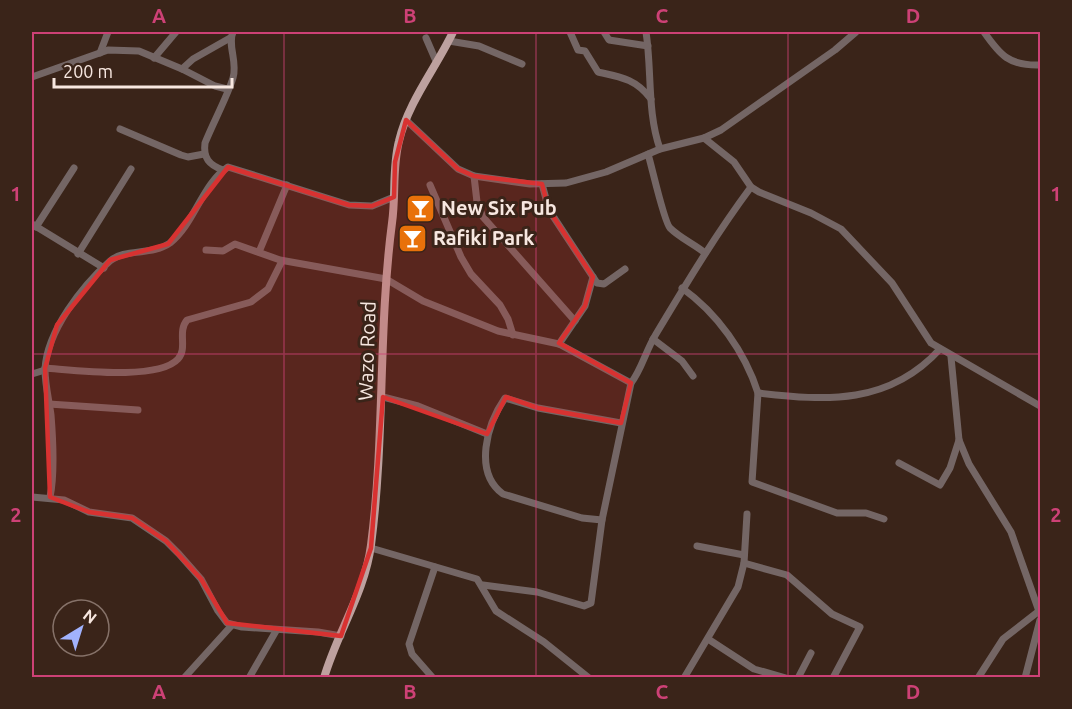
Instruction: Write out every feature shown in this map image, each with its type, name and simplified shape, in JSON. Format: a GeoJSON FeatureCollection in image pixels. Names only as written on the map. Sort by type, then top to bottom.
{"type":"FeatureCollection","features":[{"type":"Feature","properties":{"kind":"main road","name":"Wazo Road"},"geometry":{"type":"LineString","coordinates":[[324,678],[360,587],[371,548],[380,458],[386,279],[395,162],[406,120],[453,32]]}},
{"type":"Feature","properties":{"kind":"street"},"geometry":{"type":"LineString","coordinates":[[100,53],[108,32]]}},
{"type":"Feature","properties":{"kind":"street"},"geometry":{"type":"LineString","coordinates":[[154,58],[176,32]]}},
{"type":"Feature","properties":{"kind":"street"},"geometry":{"type":"LineString","coordinates":[[570,32],[578,50],[585,51],[598,72],[630,80],[644,90],[651,99]]}},
{"type":"Feature","properties":{"kind":"street"},"geometry":{"type":"LineString","coordinates":[[604,32],[609,40],[648,46]]}},
{"type":"Feature","properties":{"kind":"street"},"geometry":{"type":"LineString","coordinates":[[646,32],[653,130],[660,149]]}},
{"type":"Feature","properties":{"kind":"street"},"geometry":{"type":"LineString","coordinates":[[406,120],[441,156],[458,169],[474,176],[542,184],[566,183],[606,172],[660,149],[704,138],[744,116],[849,41],[856,32]]}},
{"type":"Feature","properties":{"kind":"street"},"geometry":{"type":"LineString","coordinates":[[984,32],[1006,59],[1015,63],[1041,65]]}},
{"type":"Feature","properties":{"kind":"street"},"geometry":{"type":"LineString","coordinates":[[182,69],[193,59],[231,35],[233,77],[205,143],[204,154],[207,160],[223,170]]}},
{"type":"Feature","properties":{"kind":"street"},"geometry":{"type":"LineString","coordinates":[[426,38],[436,61]]}},
{"type":"Feature","properties":{"kind":"street"},"geometry":{"type":"LineString","coordinates":[[449,40],[479,46],[522,64]]}},
{"type":"Feature","properties":{"kind":"street"},"geometry":{"type":"LineString","coordinates":[[32,77],[108,50],[140,51],[214,86],[227,89]]}},
{"type":"Feature","properties":{"kind":"street"},"geometry":{"type":"LineString","coordinates":[[120,129],[181,155],[189,157],[204,154]]}},
{"type":"Feature","properties":{"kind":"street"},"geometry":{"type":"LineString","coordinates":[[704,138],[734,162],[751,187],[841,229],[892,283],[921,330],[940,350],[1041,406]]}},
{"type":"Feature","properties":{"kind":"street"},"geometry":{"type":"LineString","coordinates":[[648,154],[662,200],[665,222],[672,231],[705,253]]}},
{"type":"Feature","properties":{"kind":"street"},"geometry":{"type":"LineString","coordinates":[[50,497],[52,461],[45,369],[57,325],[71,303],[104,268],[119,256],[149,252],[168,244],[178,236],[228,166],[258,178],[363,207],[394,197]]}},
{"type":"Feature","properties":{"kind":"street"},"geometry":{"type":"LineString","coordinates":[[74,168],[34,226],[104,268]]}},
{"type":"Feature","properties":{"kind":"street"},"geometry":{"type":"LineString","coordinates":[[78,254],[131,170]]}},
{"type":"Feature","properties":{"kind":"street"},"geometry":{"type":"LineString","coordinates":[[474,176],[477,202],[483,218],[575,321]]}},
{"type":"Feature","properties":{"kind":"street"},"geometry":{"type":"LineString","coordinates":[[430,184],[461,257],[471,274],[500,306],[508,319],[513,335]]}},
{"type":"Feature","properties":{"kind":"street"},"geometry":{"type":"LineString","coordinates":[[542,184],[549,210],[600,285],[625,269]]}},
{"type":"Feature","properties":{"kind":"street"},"geometry":{"type":"LineString","coordinates":[[259,252],[287,185]]}},
{"type":"Feature","properties":{"kind":"street"},"geometry":{"type":"LineString","coordinates":[[371,548],[466,575],[483,585],[537,592],[589,605],[596,586],[603,520],[631,383],[638,374],[643,355],[682,288],[751,187]]}},
{"type":"Feature","properties":{"kind":"street"},"geometry":{"type":"LineString","coordinates":[[206,250],[223,250],[235,244],[282,261],[386,279],[423,301],[513,335],[560,344],[631,383]]}},
{"type":"Feature","properties":{"kind":"street"},"geometry":{"type":"LineString","coordinates":[[32,374],[45,369],[133,373],[164,367],[176,361],[181,354],[182,332],[187,320],[251,302],[268,289],[282,261]]}},
{"type":"Feature","properties":{"kind":"street"},"geometry":{"type":"LineString","coordinates":[[560,344],[585,306],[593,277]]}},
{"type":"Feature","properties":{"kind":"street"},"geometry":{"type":"LineString","coordinates":[[682,288],[698,299],[717,320],[734,344],[758,393],[752,482],[834,512],[866,513],[884,519]]}},
{"type":"Feature","properties":{"kind":"street"},"geometry":{"type":"LineString","coordinates":[[653,339],[682,361],[693,376]]}},
{"type":"Feature","properties":{"kind":"street"},"geometry":{"type":"LineString","coordinates":[[758,393],[823,399],[858,395],[891,385],[914,373],[940,350]]}},
{"type":"Feature","properties":{"kind":"street"},"geometry":{"type":"LineString","coordinates":[[951,357],[959,440],[969,464],[1011,532],[1040,612],[1003,639],[978,678]]}},
{"type":"Feature","properties":{"kind":"street"},"geometry":{"type":"LineString","coordinates":[[382,397],[418,406],[487,434]]}},
{"type":"Feature","properties":{"kind":"street"},"geometry":{"type":"LineString","coordinates":[[603,520],[571,515],[502,494],[492,486],[487,477],[487,434],[505,398],[538,408],[621,423]]}},
{"type":"Feature","properties":{"kind":"street"},"geometry":{"type":"LineString","coordinates":[[49,405],[138,410]]}},
{"type":"Feature","properties":{"kind":"street"},"geometry":{"type":"LineString","coordinates":[[899,463],[940,485],[950,468],[959,440]]}},
{"type":"Feature","properties":{"kind":"street"},"geometry":{"type":"LineString","coordinates":[[32,498],[50,497],[64,500],[89,512],[132,518],[166,541],[201,579],[218,611],[232,625],[341,636]]}},
{"type":"Feature","properties":{"kind":"street"},"geometry":{"type":"LineString","coordinates":[[684,678],[738,587],[744,564],[747,514]]}},
{"type":"Feature","properties":{"kind":"street"},"geometry":{"type":"LineString","coordinates":[[697,546],[744,555]]}},
{"type":"Feature","properties":{"kind":"street"},"geometry":{"type":"LineString","coordinates":[[744,564],[787,576],[832,614],[860,627],[833,678]]}},
{"type":"Feature","properties":{"kind":"street"},"geometry":{"type":"LineString","coordinates":[[433,678],[409,649],[435,567]]}},
{"type":"Feature","properties":{"kind":"street"},"geometry":{"type":"LineString","coordinates":[[483,585],[496,611],[544,642],[589,678]]}},
{"type":"Feature","properties":{"kind":"street"},"geometry":{"type":"LineString","coordinates":[[1025,678],[1041,621]]}},
{"type":"Feature","properties":{"kind":"street"},"geometry":{"type":"LineString","coordinates":[[184,678],[232,625]]}},
{"type":"Feature","properties":{"kind":"street"},"geometry":{"type":"LineString","coordinates":[[249,678],[276,631]]}},
{"type":"Feature","properties":{"kind":"street"},"geometry":{"type":"LineString","coordinates":[[708,639],[754,669],[786,678]]}},
{"type":"Feature","properties":{"kind":"street"},"geometry":{"type":"LineString","coordinates":[[798,678],[811,653]]}},
{"type":"Feature","properties":{"kind":"street"},"geometry":{"type":"LineString","coordinates":[[982,670],[987,678]]}},
{"type":"Feature","properties":{"kind":"highlighted area"},"geometry":{"type":"Polygon","coordinates":[[[406,120],[458,169],[474,176],[542,184],[549,210],[593,277],[585,306],[559,343],[631,383],[621,423],[538,408],[506,397],[487,434],[383,397],[371,548],[341,636],[227,623],[201,579],[166,541],[132,518],[89,512],[50,497],[45,368],[57,325],[110,260],[168,244],[228,167],[349,205],[372,206],[394,197],[395,162],[406,120]]]}},
{"type":"Feature","properties":{"kind":"place","name":"New Six Pub"},"geometry":{"type":"Point","coordinates":[420,208]}},
{"type":"Feature","properties":{"kind":"place","name":"Rafiki Park"},"geometry":{"type":"Point","coordinates":[412,238]}}]}
